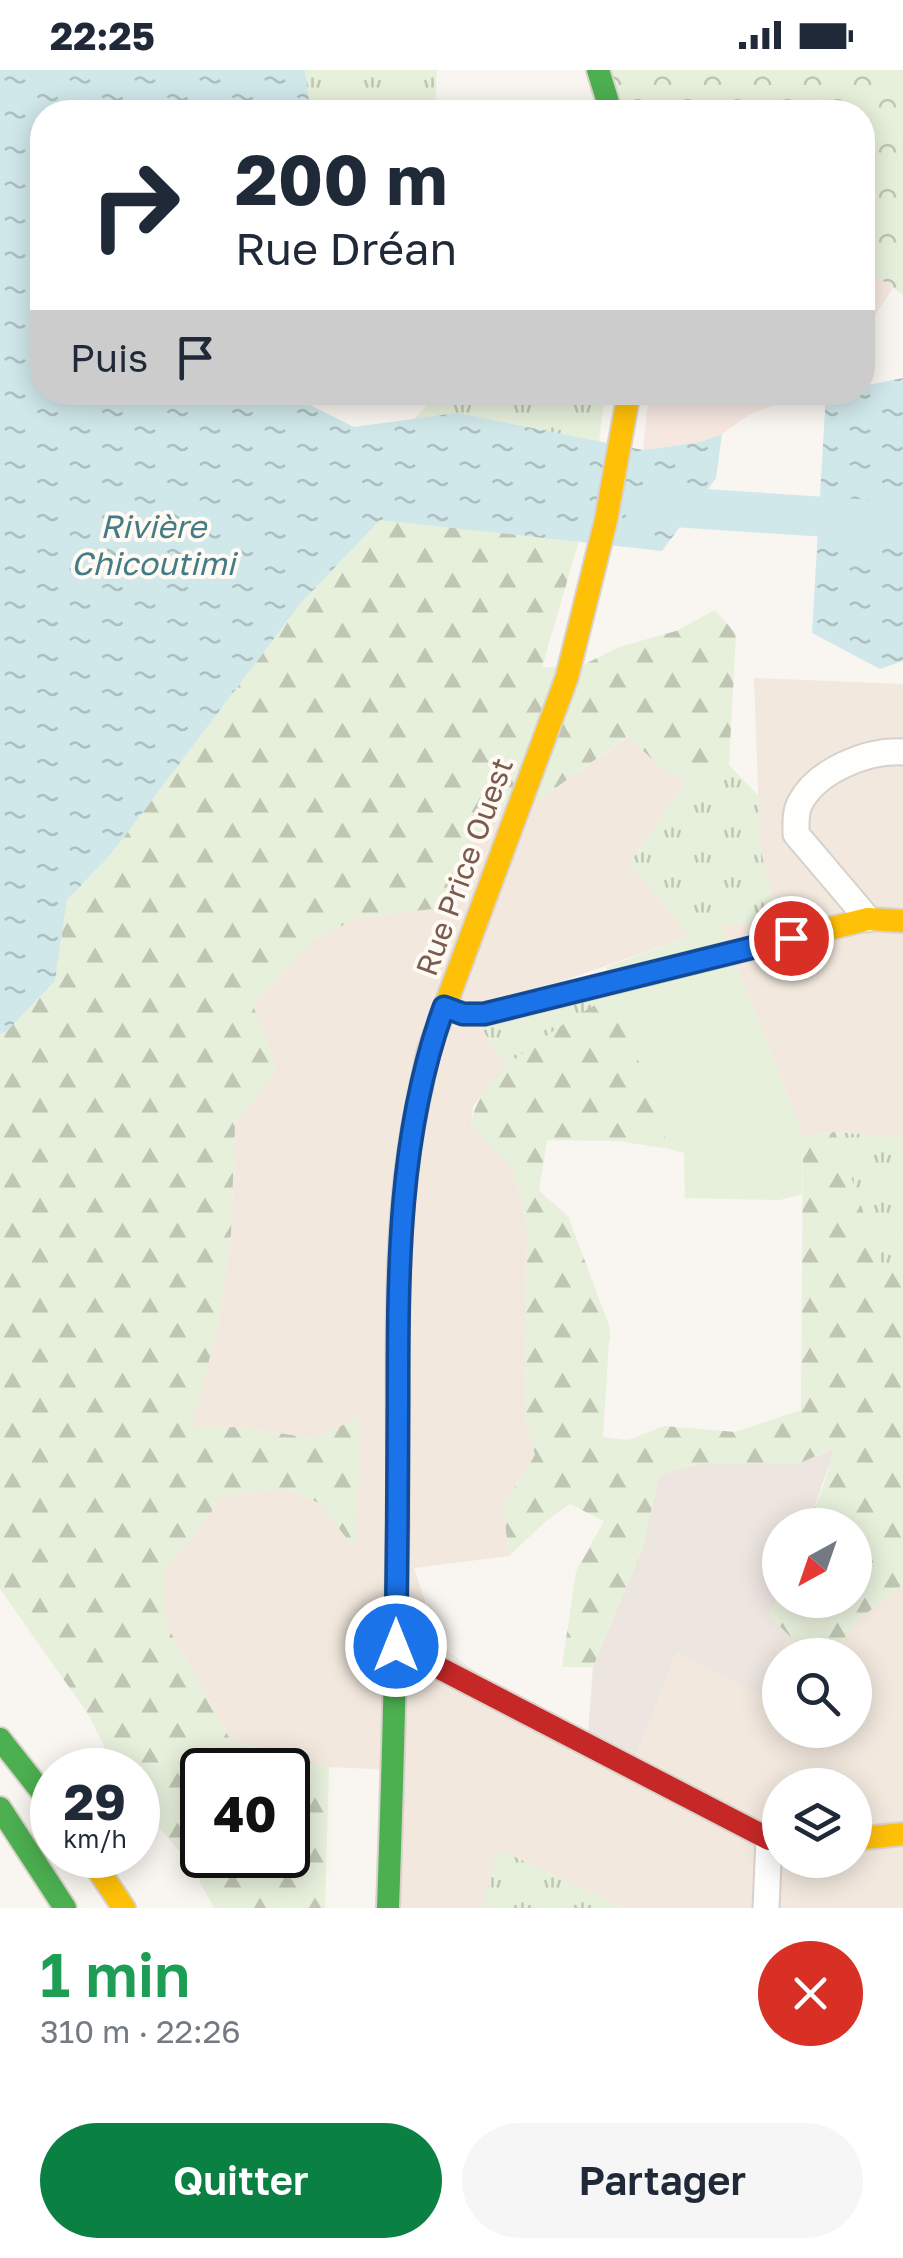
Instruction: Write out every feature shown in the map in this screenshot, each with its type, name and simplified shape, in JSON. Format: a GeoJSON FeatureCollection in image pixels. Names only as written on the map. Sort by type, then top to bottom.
{"type":"FeatureCollection","features":[{"type":"Feature","properties":{"kind":"street"},"geometry":{"type":"LineString","coordinates":[[598,70],[608,100]]}},
{"type":"Feature","properties":{"kind":"street","name":"Rue Price Ouest"},"geometry":{"type":"LineString","coordinates":[[388,1908],[396,1646],[399,1238],[410,1137],[429,1050],[568,677],[589,597],[628,405]]}},
{"type":"Feature","properties":{"kind":"street"},"geometry":{"type":"LineString","coordinates":[[868,919],[796,834],[796,816],[802,800],[816,784],[841,766],[886,751],[903,752]]}},
{"type":"Feature","properties":{"kind":"street"},"geometry":{"type":"LineString","coordinates":[[444,1007],[463,1014],[484,1014],[868,919],[903,921]]}},
{"type":"Feature","properties":{"kind":"street"},"geometry":{"type":"LineString","coordinates":[[396,1646],[762,1834]]}},
{"type":"Feature","properties":{"kind":"street"},"geometry":{"type":"LineString","coordinates":[[0,1740],[30,1778]]}},
{"type":"Feature","properties":{"kind":"street"},"geometry":{"type":"LineString","coordinates":[[0,1808],[65,1908]]}},
{"type":"Feature","properties":{"kind":"street"},"geometry":{"type":"LineString","coordinates":[[872,1837],[903,1834]]}},
{"type":"Feature","properties":{"kind":"street"},"geometry":{"type":"LineString","coordinates":[[104,1878],[124,1908]]}},
{"type":"Feature","properties":{"kind":"street"},"geometry":{"type":"LineString","coordinates":[[766,1908],[770,1878]]}},
{"type":"Feature","properties":{"kind":"shaded area"},"geometry":{"type":"Polygon","coordinates":[[[875,275],[893,288],[875,315],[875,275]]]}},
{"type":"Feature","properties":{"kind":"shaded area"},"geometry":{"type":"Polygon","coordinates":[[[648,405],[774,405],[700,442],[643,450],[648,405]]]}},
{"type":"Feature","properties":{"kind":"shaded area"},"geometry":{"type":"Polygon","coordinates":[[[754,678],[903,684],[903,1138],[835,1132],[803,1136],[721,925],[778,921],[760,847],[754,678]]]}},
{"type":"Feature","properties":{"kind":"shaded area"},"geometry":{"type":"Polygon","coordinates":[[[629,736],[659,766],[686,780],[629,864],[691,936],[471,1013],[507,1066],[473,1106],[471,1125],[513,1169],[527,1227],[525,1416],[535,1455],[503,1506],[509,1556],[414,1568],[430,1616],[448,1651],[489,1682],[588,1734],[676,1652],[762,1694],[762,1748],[872,1748],[872,1638],[845,1638],[861,1618],[872,1618],[872,1609],[903,1584],[903,1908],[624,1908],[499,1850],[482,1908],[391,1908],[393,1770],[329,1767],[310,1762],[310,1748],[257,1748],[231,1741],[165,1622],[165,1567],[194,1536],[221,1497],[285,1488],[319,1503],[315,1439],[243,1427],[190,1428],[216,1334],[231,1234],[235,1125],[276,1069],[253,1005],[312,941],[357,918],[449,907],[487,809],[543,797],[629,736]]]}},
{"type":"Feature","properties":{"kind":"shaded area"},"geometry":{"type":"Polygon","coordinates":[[[835,1448],[814,1508],[762,1508],[762,1618],[772,1618],[788,1635],[762,1638],[761,1696],[676,1652],[634,1760],[588,1734],[593,1667],[643,1547],[659,1475],[700,1464],[798,1464],[835,1448]]]}},
{"type":"Feature","properties":{"kind":"green space"},"geometry":{"type":"Polygon","coordinates":[[[305,70],[437,70],[436,100],[309,100],[305,70]]]}},
{"type":"Feature","properties":{"kind":"green space"},"geometry":{"type":"Polygon","coordinates":[[[603,70],[903,70],[903,295],[875,275],[875,100],[621,100],[603,70]]]}},
{"type":"Feature","properties":{"kind":"green space"},"geometry":{"type":"Polygon","coordinates":[[[427,405],[604,405],[599,442],[414,419],[427,405]]]}},
{"type":"Feature","properties":{"kind":"green space"},"geometry":{"type":"Polygon","coordinates":[[[381,519],[474,528],[585,520],[542,667],[577,668],[619,647],[676,631],[715,610],[736,634],[729,765],[686,780],[659,766],[628,736],[543,797],[487,809],[449,907],[357,918],[312,941],[253,1005],[276,1069],[235,1125],[231,1234],[216,1334],[191,1428],[243,1427],[315,1439],[361,1416],[356,1550],[319,1503],[285,1488],[222,1497],[165,1567],[165,1622],[231,1741],[257,1748],[180,1748],[180,1852],[160,1829],[160,1748],[105,1748],[88,1714],[0,1589],[0,1034],[55,981],[67,900],[111,854],[301,603],[381,519]]]}},
{"type":"Feature","properties":{"kind":"green space"},"geometry":{"type":"Polygon","coordinates":[[[729,765],[758,795],[760,847],[778,921],[721,925],[691,936],[629,864],[686,780],[729,765]]]}},
{"type":"Feature","properties":{"kind":"green space"},"geometry":{"type":"Polygon","coordinates":[[[721,925],[803,1136],[802,1194],[780,1200],[685,1198],[684,1153],[669,1149],[606,967],[721,925]]]}},
{"type":"Feature","properties":{"kind":"green space"},"geometry":{"type":"Polygon","coordinates":[[[616,992],[507,1066],[471,1013],[616,992]]]}},
{"type":"Feature","properties":{"kind":"green space"},"geometry":{"type":"Polygon","coordinates":[[[616,992],[669,1149],[618,1141],[547,1140],[539,1191],[568,1216],[610,1328],[603,1437],[628,1440],[664,1426],[735,1432],[801,1410],[803,1136],[835,1132],[885,1273],[903,1235],[903,1584],[872,1609],[872,1508],[815,1508],[834,1448],[798,1464],[700,1464],[659,1475],[643,1547],[593,1667],[562,1667],[576,1571],[604,1521],[570,1504],[509,1556],[503,1506],[535,1455],[525,1416],[527,1227],[513,1169],[471,1126],[477,1105],[490,1085],[552,1032],[616,992]]]}},
{"type":"Feature","properties":{"kind":"green space"},"geometry":{"type":"Polygon","coordinates":[[[835,1132],[903,1138],[903,1235],[885,1274],[835,1132]]]}},
{"type":"Feature","properties":{"kind":"green space"},"geometry":{"type":"Polygon","coordinates":[[[772,1618],[861,1618],[845,1638],[791,1638],[772,1618]]]}},
{"type":"Feature","properties":{"kind":"green space"},"geometry":{"type":"Polygon","coordinates":[[[310,1762],[329,1767],[325,1908],[214,1908],[198,1878],[310,1878],[310,1762]]]}},
{"type":"Feature","properties":{"kind":"green space"},"geometry":{"type":"Polygon","coordinates":[[[498,1849],[624,1908],[482,1908],[498,1849]]]}},
{"type":"Feature","properties":{"kind":"water","name":"Rivière Chicoutimi"},"geometry":{"type":"Polygon","coordinates":[[[0,70],[305,70],[309,100],[30,100],[30,405],[310,405],[354,427],[457,413],[643,450],[700,442],[722,434],[716,478],[662,551],[380,520],[301,603],[111,854],[67,900],[55,981],[0,1034],[0,70]]]}},
{"type":"Feature","properties":{"kind":"water"},"geometry":{"type":"Polygon","coordinates":[[[903,378],[903,661],[880,669],[812,633],[825,405],[875,405],[875,384],[903,378]]]}},
{"type":"Feature","properties":{"kind":"waterway","name":"Rivière Chicoutimi"},"geometry":{"type":"LineString","coordinates":[[643,505],[903,522]]}},
{"type":"Feature","properties":{"kind":"traffic: fast"},"geometry":{"type":"LineString","coordinates":[[598,70],[607,100]]}},
{"type":"Feature","properties":{"kind":"traffic: fast"},"geometry":{"type":"LineString","coordinates":[[388,1908],[397,1584],[398,1285],[404,1191],[419,1097]]}},
{"type":"Feature","properties":{"kind":"traffic: fast"},"geometry":{"type":"LineString","coordinates":[[0,1739],[30,1777]]}},
{"type":"Feature","properties":{"kind":"traffic: fast"},"geometry":{"type":"LineString","coordinates":[[0,1808],[65,1908]]}},
{"type":"Feature","properties":{"kind":"traffic: slow"},"geometry":{"type":"LineString","coordinates":[[419,1097],[429,1050],[567,677],[606,520],[627,405]]}},
{"type":"Feature","properties":{"kind":"traffic: slow"},"geometry":{"type":"LineString","coordinates":[[445,1007],[463,1014],[485,1014],[868,919],[903,921]]}},
{"type":"Feature","properties":{"kind":"traffic: slow"},"geometry":{"type":"LineString","coordinates":[[872,1837],[903,1834]]}},
{"type":"Feature","properties":{"kind":"traffic: slow"},"geometry":{"type":"LineString","coordinates":[[104,1878],[124,1908]]}},
{"type":"Feature","properties":{"kind":"traffic: jam"},"geometry":{"type":"LineString","coordinates":[[397,1646],[762,1835]]}},
{"type":"Feature","properties":{"kind":"route"},"geometry":{"type":"LineString","coordinates":[[396,1646],[399,1238],[410,1137],[429,1050],[444,1007],[463,1014],[484,1014],[791,938]]}}]}
